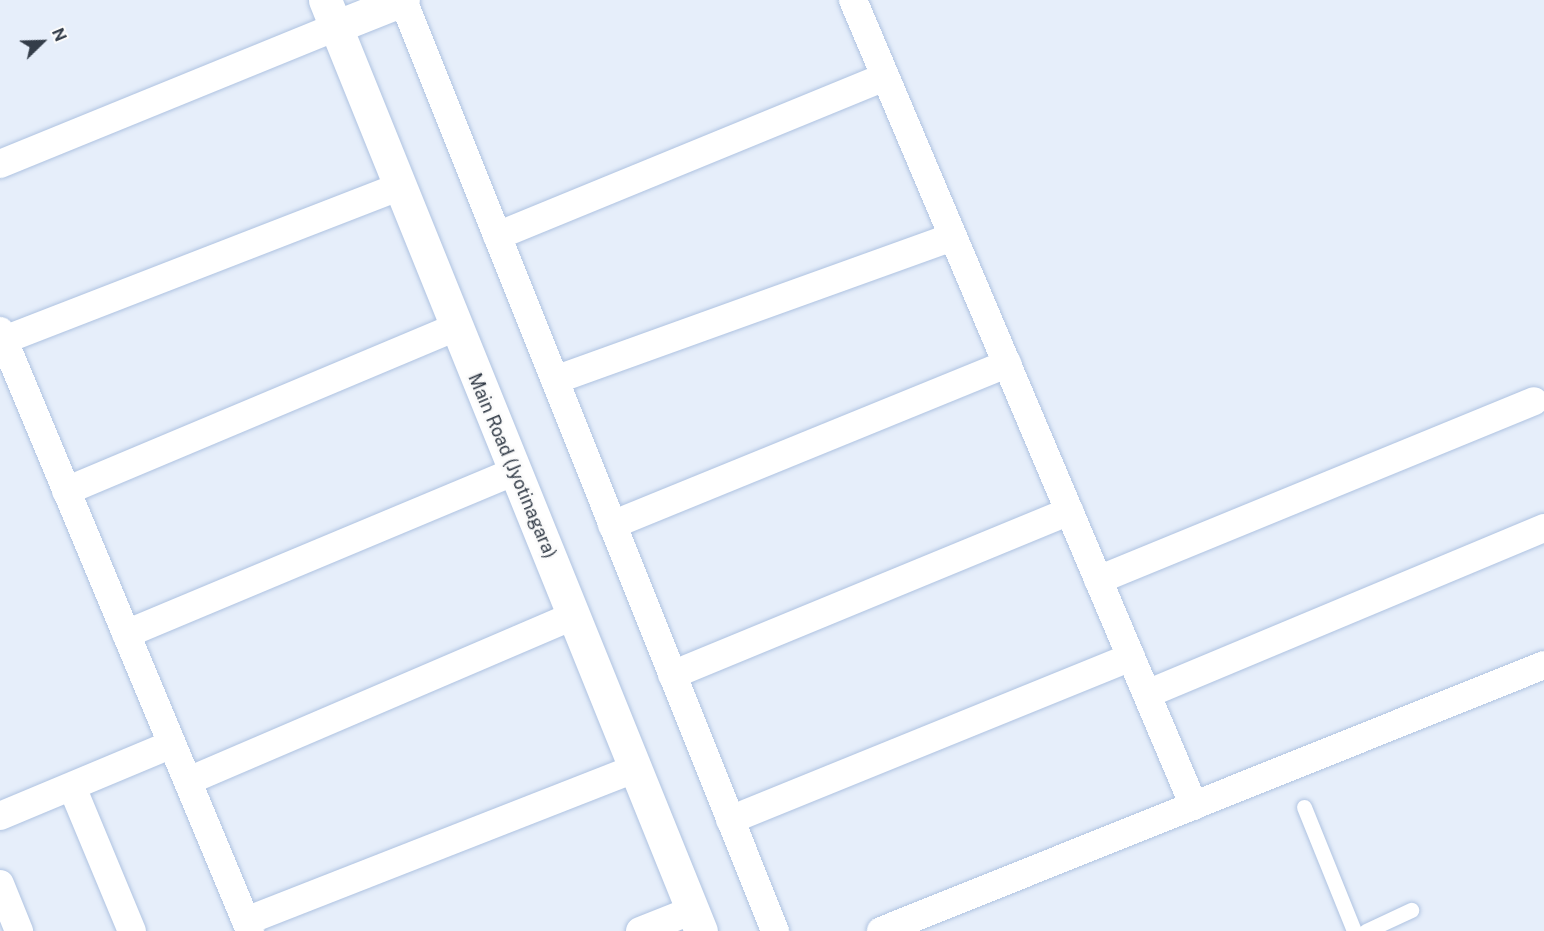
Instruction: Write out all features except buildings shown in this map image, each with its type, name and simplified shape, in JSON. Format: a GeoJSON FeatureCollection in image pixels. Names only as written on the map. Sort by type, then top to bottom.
{"type":"FeatureCollection","features":[{"type":"Feature","properties":{"kind":"street"},"geometry":{"type":"LineString","coordinates":[[0,164],[330,13],[403,0],[775,931]]}},
{"type":"Feature","properties":{"kind":"street"},"geometry":{"type":"LineString","coordinates":[[853,0],[1194,806]]}},
{"type":"Feature","properties":{"kind":"street","name":"Main Road (Jyotinagara)"},"geometry":{"type":"LineString","coordinates":[[330,13],[454,327],[575,615],[633,769],[697,920]]}},
{"type":"Feature","properties":{"kind":"street"},"geometry":{"type":"LineString","coordinates":[[497,236],[885,77]]}},
{"type":"Feature","properties":{"kind":"street"},"geometry":{"type":"LineString","coordinates":[[398,187],[2,335],[248,926],[633,769]]}},
{"type":"Feature","properties":{"kind":"street"},"geometry":{"type":"LineString","coordinates":[[555,380],[953,237]]}},
{"type":"Feature","properties":{"kind":"street"},"geometry":{"type":"LineString","coordinates":[[66,491],[454,327]]}},
{"type":"Feature","properties":{"kind":"street"},"geometry":{"type":"LineString","coordinates":[[612,525],[1007,364]]}},
{"type":"Feature","properties":{"kind":"street"},"geometry":{"type":"LineString","coordinates":[[1098,580],[1534,402]]}},
{"type":"Feature","properties":{"kind":"street"},"geometry":{"type":"LineString","coordinates":[[126,634],[513,472]]}},
{"type":"Feature","properties":{"kind":"street"},"geometry":{"type":"LineString","coordinates":[[672,675],[1069,511]]}},
{"type":"Feature","properties":{"kind":"street"},"geometry":{"type":"LineString","coordinates":[[1147,694],[1544,528]]}},
{"type":"Feature","properties":{"kind":"street"},"geometry":{"type":"LineString","coordinates":[[188,781],[575,615]]}},
{"type":"Feature","properties":{"kind":"street"},"geometry":{"type":"LineString","coordinates":[[730,820],[1131,657]]}},
{"type":"Feature","properties":{"kind":"street"},"geometry":{"type":"LineString","coordinates":[[881,931],[1544,665]]}},
{"type":"Feature","properties":{"kind":"street"},"geometry":{"type":"LineString","coordinates":[[0,816],[172,744]]}},
{"type":"Feature","properties":{"kind":"street"},"geometry":{"type":"LineString","coordinates":[[72,787],[132,931]]}},
{"type":"Feature","properties":{"kind":"street"},"geometry":{"type":"LineString","coordinates":[[0,884],[19,931]]}},
{"type":"Feature","properties":{"kind":"street"},"geometry":{"type":"LineString","coordinates":[[640,931],[697,920]]}},
{"type":"Feature","properties":{"kind":"lane"},"geometry":{"type":"LineString","coordinates":[[1304,807],[1354,931]]}},
{"type":"Feature","properties":{"kind":"lane"},"geometry":{"type":"LineString","coordinates":[[1366,931],[1412,910]]}}]}
